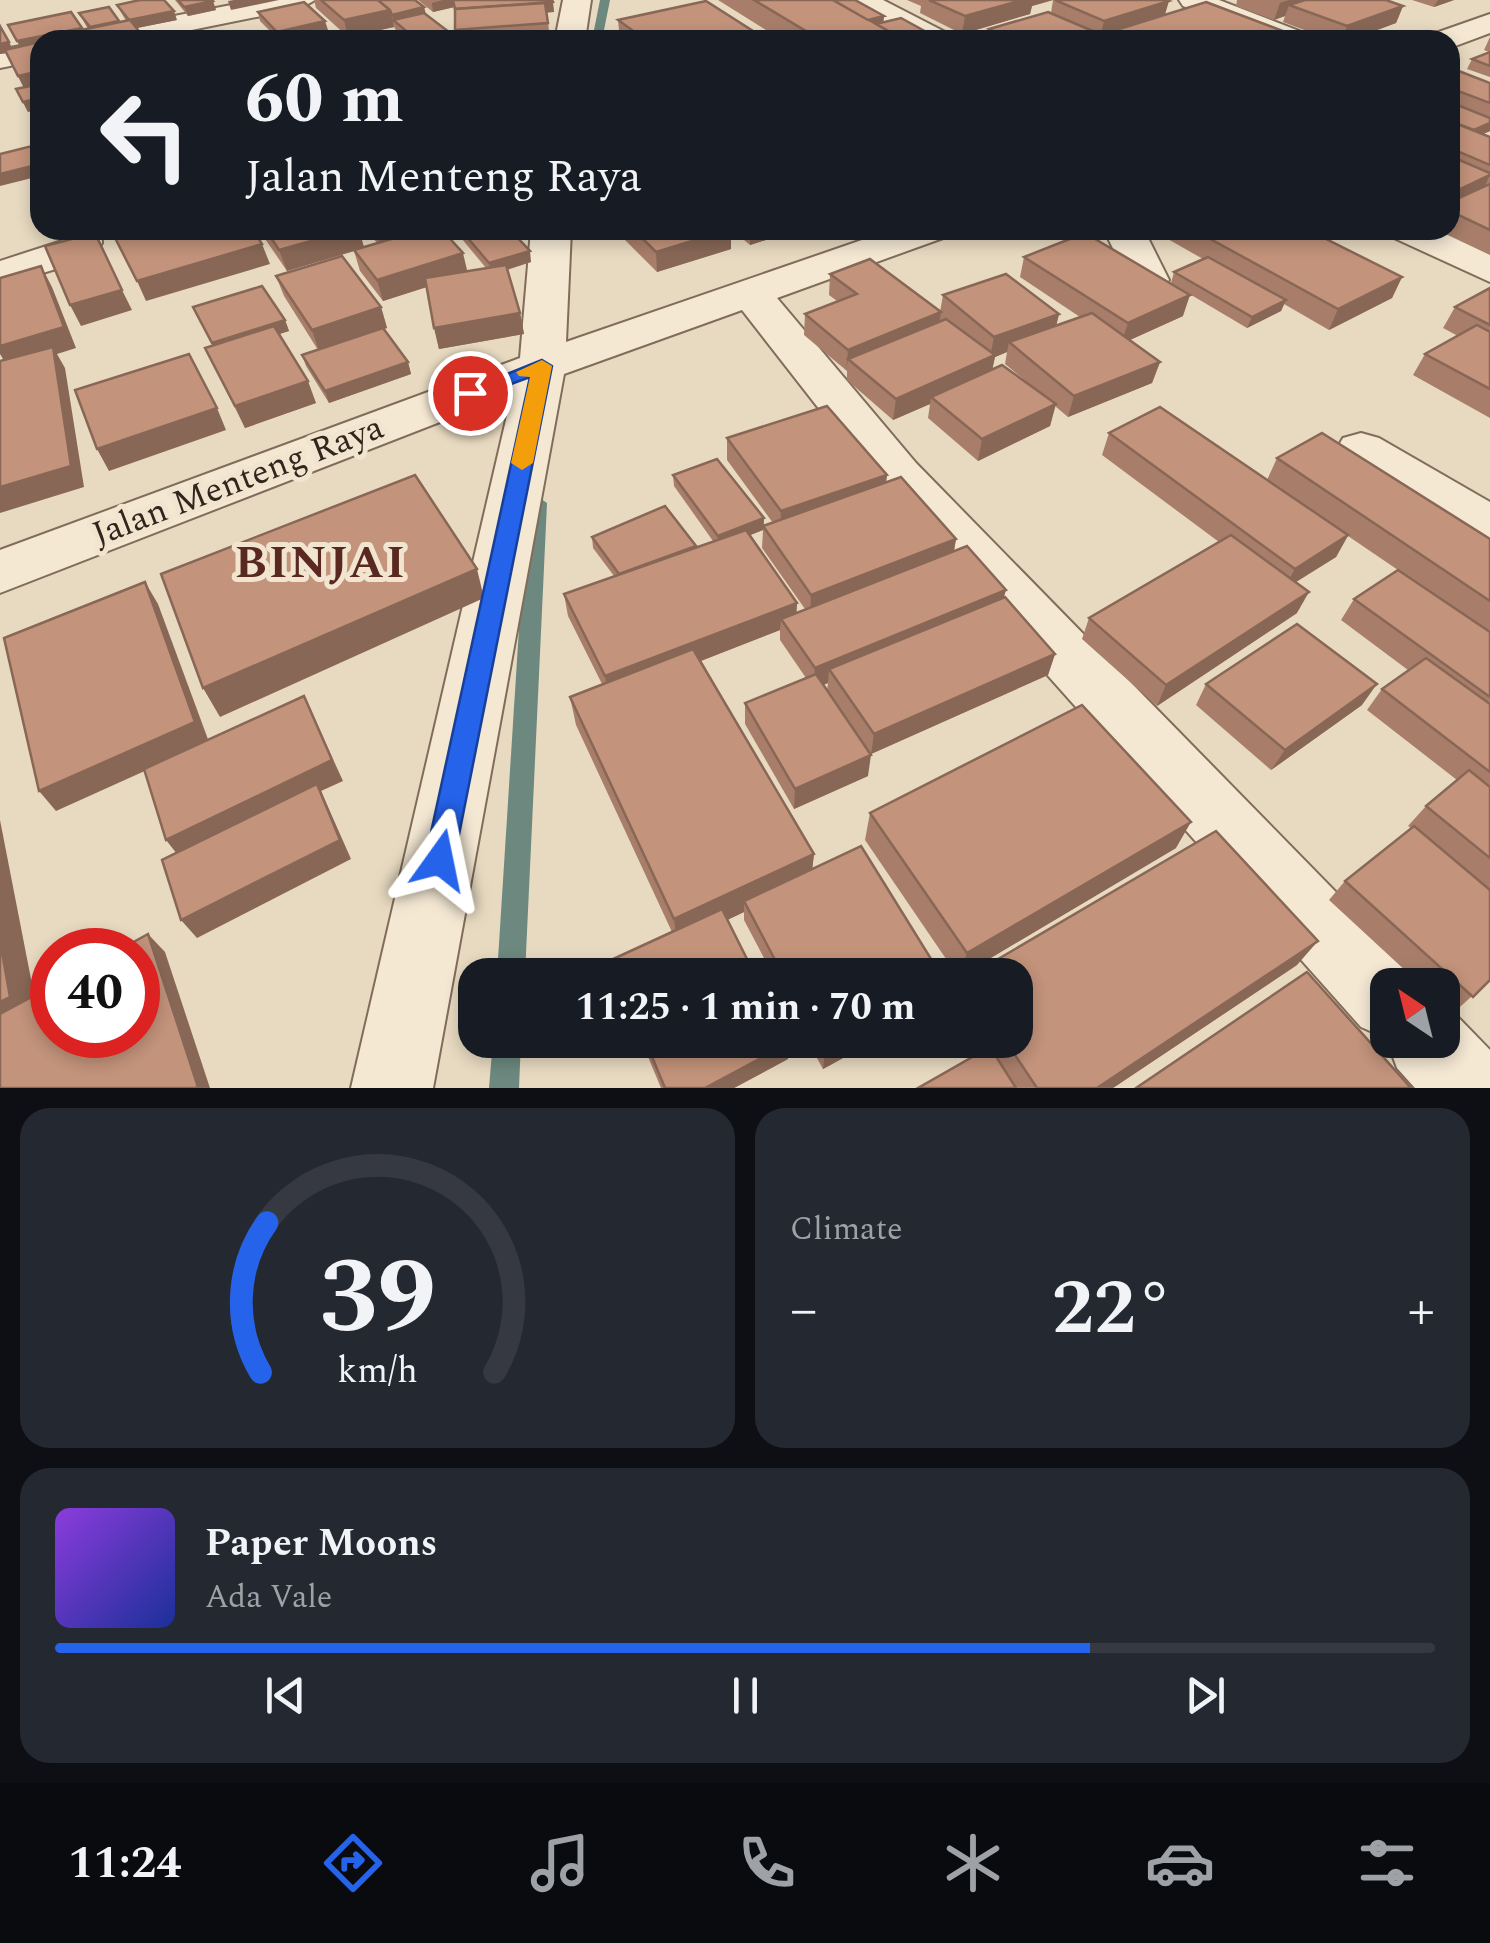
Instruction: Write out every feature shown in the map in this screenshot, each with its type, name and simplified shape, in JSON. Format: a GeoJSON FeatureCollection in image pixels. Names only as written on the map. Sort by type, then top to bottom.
{"type":"FeatureCollection","features":[{"type":"Feature","properties":{"kind":"street"},"geometry":{"type":"LineString","coordinates":[[201,30],[301,0]]}},
{"type":"Feature","properties":{"kind":"street"},"geometry":{"type":"LineString","coordinates":[[572,30],[577,0]]}},
{"type":"Feature","properties":{"kind":"street"},"geometry":{"type":"LineString","coordinates":[[862,0],[919,30]]}},
{"type":"Feature","properties":{"kind":"street"},"geometry":{"type":"LineString","coordinates":[[1193,0],[1270,30]]}},
{"type":"Feature","properties":{"kind":"street"},"geometry":{"type":"LineString","coordinates":[[1460,34],[1490,23]]}},
{"type":"Feature","properties":{"kind":"street"},"geometry":{"type":"LineString","coordinates":[[0,58],[30,53]]}},
{"type":"Feature","properties":{"kind":"street"},"geometry":{"type":"LineString","coordinates":[[0,274],[78,249],[82,240]]}},
{"type":"Feature","properties":{"kind":"street"},"geometry":{"type":"LineString","coordinates":[[392,1088],[542,366],[550,240]]}},
{"type":"Feature","properties":{"kind":"street","name":"Jalan Menteng Raya"},"geometry":{"type":"LineString","coordinates":[[0,572],[542,366],[899,240]]}},
{"type":"Feature","properties":{"kind":"street"},"geometry":{"type":"LineString","coordinates":[[1129,240],[1148,280]]}},
{"type":"Feature","properties":{"kind":"street"},"geometry":{"type":"LineString","coordinates":[[1428,240],[1490,270]]}},
{"type":"Feature","properties":{"kind":"street"},"geometry":{"type":"LineString","coordinates":[[749,291],[898,475],[1370,981]]}},
{"type":"Feature","properties":{"kind":"street"},"geometry":{"type":"LineString","coordinates":[[1361,450],[1490,527]]}},
{"type":"Feature","properties":{"kind":"street"},"geometry":{"type":"LineString","coordinates":[[1442,1058],[1470,1088]]}},
{"type":"Feature","properties":{"kind":"building"},"geometry":{"type":"Polygon","coordinates":[[[164,0],[174,11],[129,20],[117,5],[164,0]]]}},
{"type":"Feature","properties":{"kind":"building"},"geometry":{"type":"Polygon","coordinates":[[[178,0],[212,0],[213,1],[184,7],[178,0]]]}},
{"type":"Feature","properties":{"kind":"building"},"geometry":{"type":"Polygon","coordinates":[[[321,0],[378,0],[390,10],[344,20],[321,0]]]}},
{"type":"Feature","properties":{"kind":"building"},"geometry":{"type":"Polygon","coordinates":[[[378,0],[415,0],[424,7],[392,15],[378,0]]]}},
{"type":"Feature","properties":{"kind":"building"},"geometry":{"type":"Polygon","coordinates":[[[453,0],[552,0],[553,2],[455,9],[453,0]]]}},
{"type":"Feature","properties":{"kind":"building"},"geometry":{"type":"Polygon","coordinates":[[[754,0],[833,0],[887,30],[804,30],[754,0]]]}},
{"type":"Feature","properties":{"kind":"building"},"geometry":{"type":"Polygon","coordinates":[[[833,0],[855,0],[884,16],[868,20],[833,0]]]}},
{"type":"Feature","properties":{"kind":"building"},"geometry":{"type":"Polygon","coordinates":[[[929,0],[1023,0],[965,16],[929,0]]]}},
{"type":"Feature","properties":{"kind":"building"},"geometry":{"type":"Polygon","coordinates":[[[1055,0],[1166,0],[1169,1],[1104,21],[1055,0]]]}},
{"type":"Feature","properties":{"kind":"building"},"geometry":{"type":"Polygon","coordinates":[[[1305,0],[1386,0],[1403,6],[1347,26],[1289,5],[1305,0]]]}},
{"type":"Feature","properties":{"kind":"building"},"geometry":{"type":"Polygon","coordinates":[[[706,1],[751,30],[632,30],[618,20],[706,1]]]}},
{"type":"Feature","properties":{"kind":"building"},"geometry":{"type":"Polygon","coordinates":[[[304,2],[325,21],[275,30],[258,12],[304,2]]]}},
{"type":"Feature","properties":{"kind":"building"},"geometry":{"type":"Polygon","coordinates":[[[1206,2],[1280,30],[1116,30],[1206,2]]]}},
{"type":"Feature","properties":{"kind":"building"},"geometry":{"type":"Polygon","coordinates":[[[545,3],[548,23],[455,30],[455,9],[545,3]]]}},
{"type":"Feature","properties":{"kind":"building"},"geometry":{"type":"Polygon","coordinates":[[[109,7],[119,21],[90,27],[79,13],[109,7]]]}},
{"type":"Feature","properties":{"kind":"building"},"geometry":{"type":"Polygon","coordinates":[[[71,12],[82,28],[30,30],[30,38],[17,41],[8,25],[71,12]]]}},
{"type":"Feature","properties":{"kind":"building"},"geometry":{"type":"Polygon","coordinates":[[[1048,12],[1090,30],[991,30],[1048,12]]]}},
{"type":"Feature","properties":{"kind":"building"},"geometry":{"type":"Polygon","coordinates":[[[424,13],[446,30],[405,30],[393,20],[424,13]]]}},
{"type":"Feature","properties":{"kind":"building"},"geometry":{"type":"Polygon","coordinates":[[[901,18],[923,30],[887,30],[876,24],[901,18]]]}},
{"type":"Feature","properties":{"kind":"building"},"geometry":{"type":"Polygon","coordinates":[[[130,20],[138,30],[81,30],[130,20]]]}},
{"type":"Feature","properties":{"kind":"building"},"geometry":{"type":"Polygon","coordinates":[[[0,26],[9,42],[0,44],[0,26]]]}},
{"type":"Feature","properties":{"kind":"building"},"geometry":{"type":"Polygon","coordinates":[[[30,44],[30,73],[18,76],[5,50],[30,44]]]}},
{"type":"Feature","properties":{"kind":"building"},"geometry":{"type":"Polygon","coordinates":[[[1490,52],[1490,66],[1472,59],[1490,52]]]}},
{"type":"Feature","properties":{"kind":"building"},"geometry":{"type":"Polygon","coordinates":[[[1460,71],[1490,83],[1490,103],[1460,92],[1460,71]]]}},
{"type":"Feature","properties":{"kind":"building"},"geometry":{"type":"Polygon","coordinates":[[[30,86],[30,100],[23,102],[16,89],[30,86]]]}},
{"type":"Feature","properties":{"kind":"building"},"geometry":{"type":"Polygon","coordinates":[[[1460,106],[1490,118],[1490,123],[1474,130],[1460,125],[1460,106]]]}},
{"type":"Feature","properties":{"kind":"building"},"geometry":{"type":"Polygon","coordinates":[[[1460,125],[1490,137],[1490,165],[1460,152],[1460,125]]]}},
{"type":"Feature","properties":{"kind":"building"},"geometry":{"type":"Polygon","coordinates":[[[30,146],[30,166],[0,174],[0,154],[30,146]]]}},
{"type":"Feature","properties":{"kind":"building"},"geometry":{"type":"Polygon","coordinates":[[[1460,160],[1490,173],[1460,189],[1460,160]]]}},
{"type":"Feature","properties":{"kind":"building"},"geometry":{"type":"Polygon","coordinates":[[[1490,184],[1490,230],[1460,216],[1460,198],[1490,184]]]}},
{"type":"Feature","properties":{"kind":"building"},"geometry":{"type":"Polygon","coordinates":[[[68,240],[98,240],[122,290],[70,305],[45,246],[68,240]]]}},
{"type":"Feature","properties":{"kind":"building"},"geometry":{"type":"Polygon","coordinates":[[[116,240],[259,240],[262,244],[137,281],[116,240]]]}},
{"type":"Feature","properties":{"kind":"building"},"geometry":{"type":"Polygon","coordinates":[[[272,240],[314,240],[279,250],[272,240]]]}},
{"type":"Feature","properties":{"kind":"building"},"geometry":{"type":"Polygon","coordinates":[[[388,240],[451,240],[463,253],[377,280],[354,250],[388,240]]]}},
{"type":"Feature","properties":{"kind":"building"},"geometry":{"type":"Polygon","coordinates":[[[469,240],[520,240],[530,251],[489,263],[469,240]]]}},
{"type":"Feature","properties":{"kind":"building"},"geometry":{"type":"Polygon","coordinates":[[[644,240],[695,240],[656,252],[644,240]]]}},
{"type":"Feature","properties":{"kind":"building"},"geometry":{"type":"Polygon","coordinates":[[[1067,240],[1097,240],[1190,295],[1128,323],[1024,257],[1067,240]]]}},
{"type":"Feature","properties":{"kind":"building"},"geometry":{"type":"Polygon","coordinates":[[[1212,240],[1328,240],[1402,277],[1338,309],[1212,240]]]}},
{"type":"Feature","properties":{"kind":"building"},"geometry":{"type":"Polygon","coordinates":[[[342,256],[381,307],[312,330],[276,276],[342,256]]]}},
{"type":"Feature","properties":{"kind":"building"},"geometry":{"type":"Polygon","coordinates":[[[1208,257],[1286,300],[1252,317],[1174,272],[1208,257]]]}},
{"type":"Feature","properties":{"kind":"building"},"geometry":{"type":"Polygon","coordinates":[[[870,259],[941,312],[848,350],[805,314],[857,294],[830,274],[870,259]]]}},
{"type":"Feature","properties":{"kind":"building"},"geometry":{"type":"Polygon","coordinates":[[[506,265],[520,313],[434,328],[425,278],[506,265]]]}},
{"type":"Feature","properties":{"kind":"building"},"geometry":{"type":"Polygon","coordinates":[[[41,266],[64,327],[0,346],[0,278],[41,266]]]}},
{"type":"Feature","properties":{"kind":"building"},"geometry":{"type":"Polygon","coordinates":[[[1006,274],[1059,314],[994,337],[943,295],[1006,274]]]}},
{"type":"Feature","properties":{"kind":"building"},"geometry":{"type":"Polygon","coordinates":[[[262,286],[285,320],[212,343],[193,307],[262,286]]]}},
{"type":"Feature","properties":{"kind":"building"},"geometry":{"type":"Polygon","coordinates":[[[1490,288],[1490,325],[1455,307],[1490,288]]]}},
{"type":"Feature","properties":{"kind":"building"},"geometry":{"type":"Polygon","coordinates":[[[1092,313],[1160,362],[1074,396],[1009,342],[1092,313]]]}},
{"type":"Feature","properties":{"kind":"building"},"geometry":{"type":"Polygon","coordinates":[[[946,319],[995,355],[896,399],[848,359],[946,319]]]}},
{"type":"Feature","properties":{"kind":"building"},"geometry":{"type":"Polygon","coordinates":[[[1477,325],[1490,332],[1490,389],[1425,354],[1477,325]]]}},
{"type":"Feature","properties":{"kind":"building"},"geometry":{"type":"Polygon","coordinates":[[[274,326],[308,381],[235,406],[205,348],[274,326]]]}},
{"type":"Feature","properties":{"kind":"building"},"geometry":{"type":"Polygon","coordinates":[[[383,328],[408,362],[325,391],[302,355],[383,328]]]}},
{"type":"Feature","properties":{"kind":"building"},"geometry":{"type":"Polygon","coordinates":[[[53,347],[71,466],[0,487],[0,361],[53,347]]]}},
{"type":"Feature","properties":{"kind":"building"},"geometry":{"type":"Polygon","coordinates":[[[189,354],[217,408],[97,449],[75,390],[189,354]]]}},
{"type":"Feature","properties":{"kind":"building"},"geometry":{"type":"Polygon","coordinates":[[[1002,365],[1056,404],[982,439],[931,397],[1002,365]]]}},
{"type":"Feature","properties":{"kind":"building"},"geometry":{"type":"Polygon","coordinates":[[[827,406],[887,475],[781,511],[727,438],[827,406]]]}},
{"type":"Feature","properties":{"kind":"building"},"geometry":{"type":"Polygon","coordinates":[[[1160,407],[1348,535],[1295,569],[1109,433],[1160,407]]]}},
{"type":"Feature","properties":{"kind":"building"},"geometry":{"type":"Polygon","coordinates":[[[1322,433],[1490,539],[1490,601],[1277,458],[1322,433]]]}},
{"type":"Feature","properties":{"kind":"building"},"geometry":{"type":"Polygon","coordinates":[[[717,459],[764,518],[718,536],[673,475],[717,459]]]}},
{"type":"Feature","properties":{"kind":"building"},"geometry":{"type":"Polygon","coordinates":[[[415,475],[477,569],[203,688],[161,574],[415,475]]]}},
{"type":"Feature","properties":{"kind":"building"},"geometry":{"type":"Polygon","coordinates":[[[901,477],[956,539],[811,595],[763,526],[901,477]]]}},
{"type":"Feature","properties":{"kind":"building"},"geometry":{"type":"Polygon","coordinates":[[[665,506],[696,546],[619,574],[592,537],[665,506]]]}},
{"type":"Feature","properties":{"kind":"building"},"geometry":{"type":"Polygon","coordinates":[[[746,530],[797,603],[605,676],[564,594],[746,530]]]}},
{"type":"Feature","properties":{"kind":"building"},"geometry":{"type":"Polygon","coordinates":[[[1231,535],[1309,592],[1166,685],[1089,618],[1231,535]]]}},
{"type":"Feature","properties":{"kind":"building"},"geometry":{"type":"Polygon","coordinates":[[[967,546],[1006,590],[815,668],[781,619],[967,546]]]}},
{"type":"Feature","properties":{"kind":"building"},"geometry":{"type":"Polygon","coordinates":[[[1398,570],[1490,632],[1490,697],[1354,599],[1398,570]]]}},
{"type":"Feature","properties":{"kind":"building"},"geometry":{"type":"Polygon","coordinates":[[[145,582],[195,722],[39,791],[4,638],[145,582]]]}},
{"type":"Feature","properties":{"kind":"building"},"geometry":{"type":"Polygon","coordinates":[[[1005,597],[1055,654],[874,734],[829,669],[1005,597]]]}},
{"type":"Feature","properties":{"kind":"building"},"geometry":{"type":"Polygon","coordinates":[[[1297,624],[1377,684],[1285,750],[1206,684],[1297,624]]]}},
{"type":"Feature","properties":{"kind":"building"},"geometry":{"type":"Polygon","coordinates":[[[693,649],[814,854],[674,919],[570,697],[693,649]]]}},
{"type":"Feature","properties":{"kind":"building"},"geometry":{"type":"Polygon","coordinates":[[[1426,658],[1490,704],[1490,772],[1382,689],[1426,658]]]}},
{"type":"Feature","properties":{"kind":"building"},"geometry":{"type":"Polygon","coordinates":[[[816,674],[871,755],[795,789],[745,703],[816,674]]]}},
{"type":"Feature","properties":{"kind":"building"},"geometry":{"type":"Polygon","coordinates":[[[304,696],[332,760],[166,840],[144,769],[304,696]]]}},
{"type":"Feature","properties":{"kind":"building"},"geometry":{"type":"Polygon","coordinates":[[[1082,705],[1191,822],[967,953],[870,813],[1082,705]]]}},
{"type":"Feature","properties":{"kind":"building"},"geometry":{"type":"Polygon","coordinates":[[[1469,770],[1490,787],[1490,858],[1426,806],[1469,770]]]}},
{"type":"Feature","properties":{"kind":"building"},"geometry":{"type":"Polygon","coordinates":[[[317,784],[340,840],[181,920],[162,860],[317,784]]]}},
{"type":"Feature","properties":{"kind":"building"},"geometry":{"type":"Polygon","coordinates":[[[1414,826],[1490,890],[1490,980],[1473,997],[1460,985],[1460,968],[1441,968],[1345,881],[1414,826]]]}},
{"type":"Feature","properties":{"kind":"building"},"geometry":{"type":"Polygon","coordinates":[[[1216,831],[1318,941],[1097,1088],[1037,1088],[1017,1058],[1033,1058],[1033,958],[1000,958],[1216,831]]]}},
{"type":"Feature","properties":{"kind":"building"},"geometry":{"type":"Polygon","coordinates":[[[861,846],[930,958],[774,958],[744,901],[861,846]]]}},
{"type":"Feature","properties":{"kind":"building"},"geometry":{"type":"Polygon","coordinates":[[[722,909],[746,958],[615,958],[722,909]]]}},
{"type":"Feature","properties":{"kind":"building"},"geometry":{"type":"Polygon","coordinates":[[[0,941],[10,997],[0,1002],[0,941]]]}},
{"type":"Feature","properties":{"kind":"building"},"geometry":{"type":"Polygon","coordinates":[[[160,971],[198,1087],[0,1088],[0,1014],[30,998],[30,1058],[160,1058],[160,971]]]}},
{"type":"Feature","properties":{"kind":"building"},"geometry":{"type":"Polygon","coordinates":[[[1307,972],[1370,1042],[1370,1058],[1384,1058],[1411,1088],[1136,1088],[1307,972]]]}},
{"type":"Feature","properties":{"kind":"building"},"geometry":{"type":"Polygon","coordinates":[[[652,1058],[761,1058],[705,1088],[665,1088],[652,1058]]]}},
{"type":"Feature","properties":{"kind":"building"},"geometry":{"type":"Polygon","coordinates":[[[971,1058],[997,1058],[1016,1088],[918,1088],[971,1058]]]}},
{"type":"Feature","properties":{"kind":"waterway"},"geometry":{"type":"LineString","coordinates":[[599,30],[605,0]]}},
{"type":"Feature","properties":{"kind":"waterway"},"geometry":{"type":"LineString","coordinates":[[512,958],[537,503]]}},
{"type":"Feature","properties":{"kind":"waterway"},"geometry":{"type":"LineString","coordinates":[[504,1088],[506,1058]]}},
{"type":"Feature","properties":{"kind":"slow traffic"},"geometry":{"type":"LineString","coordinates":[[522,463],[542,366],[526,372]]}},
{"type":"Feature","properties":{"kind":"district","name":"BINJAI"},"geometry":{"type":"Point","coordinates":[321,563]}},
{"type":"Feature","properties":{"kind":"route"},"geometry":{"type":"LineString","coordinates":[[440,860],[542,366],[470,393]]}}]}
